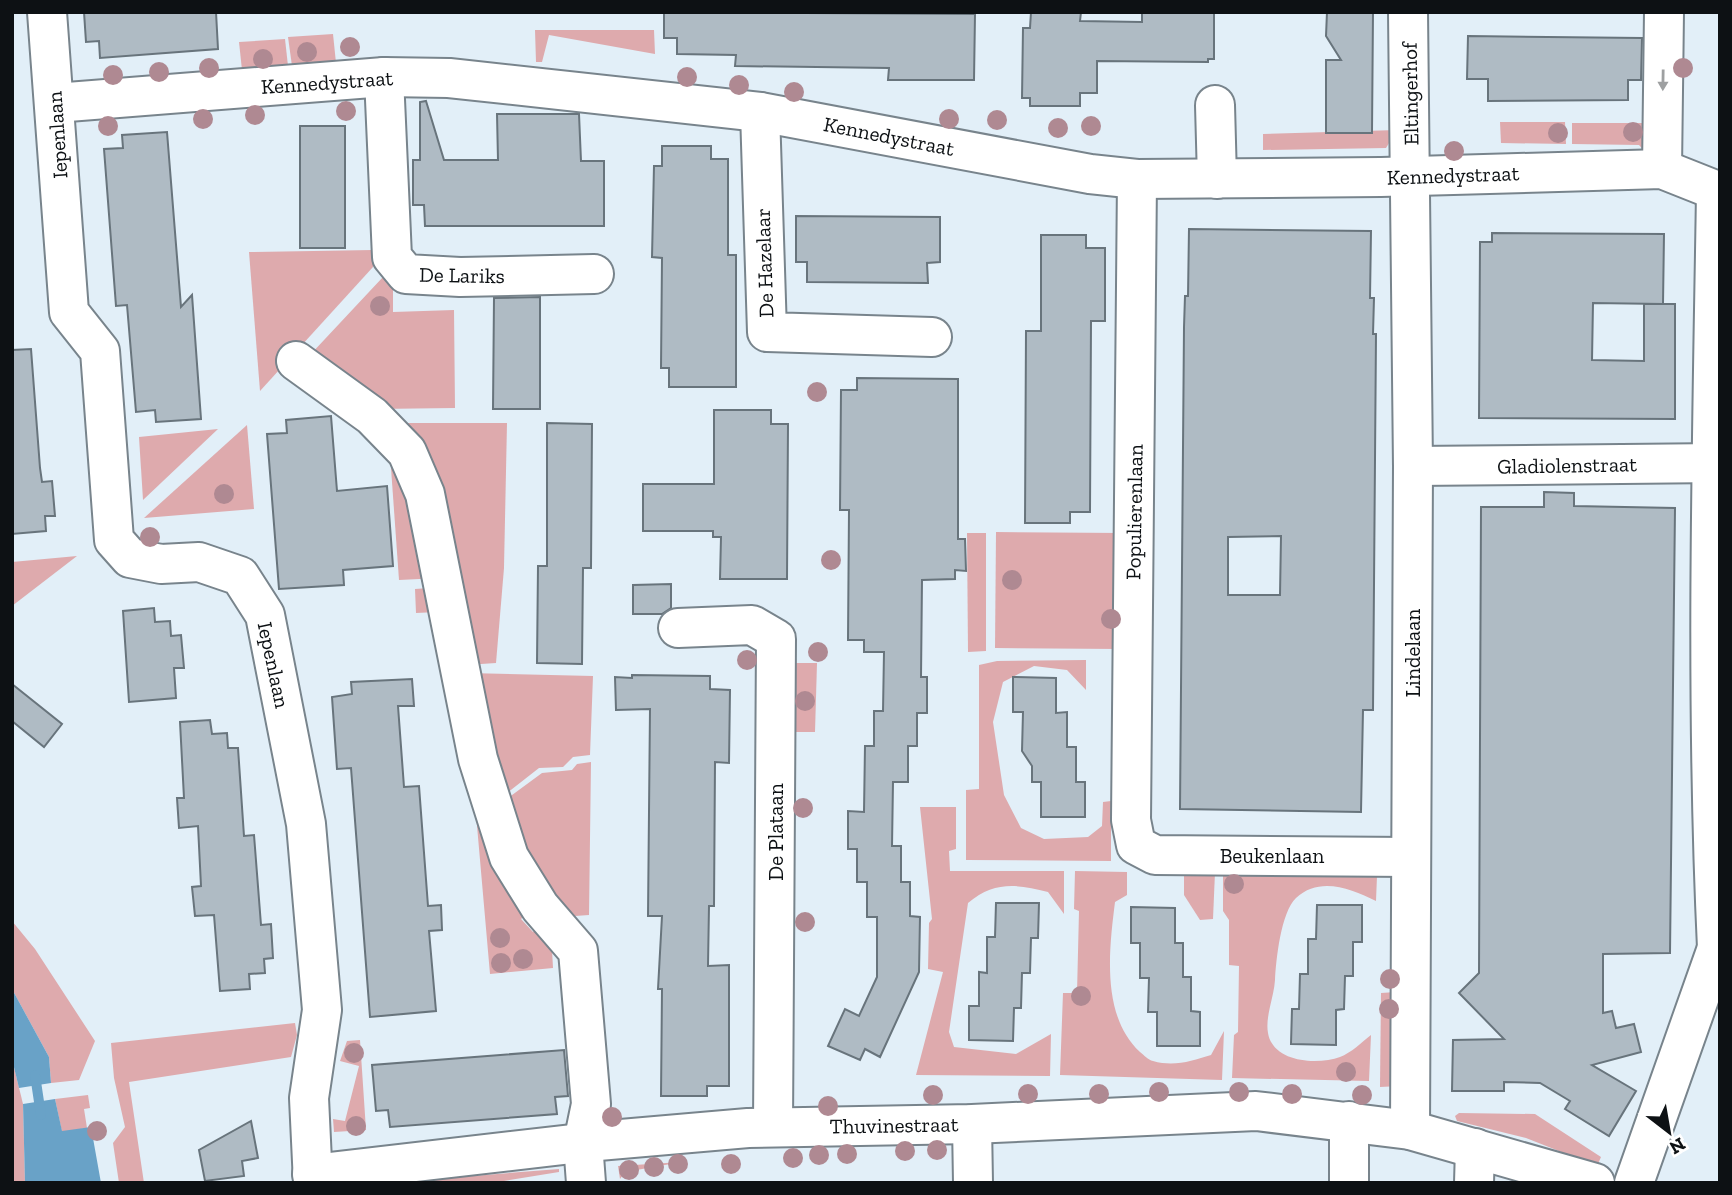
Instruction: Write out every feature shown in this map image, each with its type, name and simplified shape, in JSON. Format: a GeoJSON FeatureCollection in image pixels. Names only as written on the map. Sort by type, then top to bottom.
{"type":"FeatureCollection","features":[{"type":"Feature","properties":{"kind":"street","name":"Iepenlaan"},"geometry":{"type":"LineString","coordinates":[[47,12],[69,312],[100,351],[114,540],[130,558],[161,564],[199,562],[240,576],[265,615],[306,824],[322,1010],[309,1098],[312,1179]]}},
{"type":"Feature","properties":{"kind":"street","name":"Eltingerhof"},"geometry":{"type":"LineString","coordinates":[[1408,12],[1412,177]]}},
{"type":"Feature","properties":{"kind":"street"},"geometry":{"type":"LineString","coordinates":[[1662,169],[1664,12]]}},
{"type":"Feature","properties":{"kind":"street","name":"Kennedystraat"},"geometry":{"type":"LineString","coordinates":[[55,103],[384,77],[449,78],[760,112],[1090,174],[1137,179],[1412,177],[1662,169],[1718,192]]}},
{"type":"Feature","properties":{"kind":"street","name":"De Lariks"},"geometry":{"type":"LineString","coordinates":[[384,77],[392,257],[406,274],[460,277],[594,274]]}},
{"type":"Feature","properties":{"kind":"street"},"geometry":{"type":"LineString","coordinates":[[1214,105],[1217,179]]}},
{"type":"Feature","properties":{"kind":"street","name":"De Hazelaar"},"geometry":{"type":"LineString","coordinates":[[760,112],[767,332],[932,337]]}},
{"type":"Feature","properties":{"kind":"street","name":"Lindelaan"},"geometry":{"type":"LineString","coordinates":[[1410,1130],[1412,177]]}},
{"type":"Feature","properties":{"kind":"street","name":"Populierenlaan"},"geometry":{"type":"LineString","coordinates":[[1136,845],[1130,820],[1137,179]]}},
{"type":"Feature","properties":{"kind":"street"},"geometry":{"type":"LineString","coordinates":[[1634,1183],[1718,948],[1714,698],[1718,192]]}},
{"type":"Feature","properties":{"kind":"street"},"geometry":{"type":"LineString","coordinates":[[296,361],[375,419],[407,452],[425,494],[478,759],[509,857],[540,907],[578,951],[591,1104],[583,1143],[586,1183]]}},
{"type":"Feature","properties":{"kind":"street","name":"Gladiolenstraat"},"geometry":{"type":"LineString","coordinates":[[1413,466],[1716,463]]}},
{"type":"Feature","properties":{"kind":"street","name":"De Plataan"},"geometry":{"type":"LineString","coordinates":[[678,628],[751,625],[776,639],[773,1128]]}},
{"type":"Feature","properties":{"kind":"street","name":"Beukenlaan"},"geometry":{"type":"LineString","coordinates":[[1136,845],[1155,855],[1411,856]]}},
{"type":"Feature","properties":{"kind":"street","name":"Thuvinestraat"},"geometry":{"type":"LineString","coordinates":[[312,1179],[583,1143],[773,1128],[972,1124],[1256,1111],[1410,1130],[1475,1165],[1595,1183]]}},
{"type":"Feature","properties":{"kind":"street"},"geometry":{"type":"LineString","coordinates":[[1349,1121],[1349,1183]]}},
{"type":"Feature","properties":{"kind":"street"},"geometry":{"type":"LineString","coordinates":[[972,1124],[973,1183]]}},
{"type":"Feature","properties":{"kind":"shaded area"},"geometry":{"type":"Polygon","coordinates":[[[535,30],[654,30],[655,54],[549,35],[542,62],[536,62],[535,30]]]}},
{"type":"Feature","properties":{"kind":"shaded area"},"geometry":{"type":"Polygon","coordinates":[[[333,34],[336,63],[292,66],[288,37],[333,34]]]}},
{"type":"Feature","properties":{"kind":"shaded area"},"geometry":{"type":"Polygon","coordinates":[[[285,39],[288,66],[242,70],[239,42],[285,39]]]}},
{"type":"Feature","properties":{"kind":"shaded area"},"geometry":{"type":"Polygon","coordinates":[[[1500,122],[1565,122],[1566,144],[1501,143],[1500,122]]]}},
{"type":"Feature","properties":{"kind":"shaded area"},"geometry":{"type":"Polygon","coordinates":[[[1572,123],[1651,123],[1650,157],[1639,145],[1572,144],[1572,123]]]}},
{"type":"Feature","properties":{"kind":"shaded area"},"geometry":{"type":"Polygon","coordinates":[[[1397,130],[1386,148],[1263,150],[1263,134],[1397,130]]]}},
{"type":"Feature","properties":{"kind":"shaded area"},"geometry":{"type":"Polygon","coordinates":[[[373,250],[373,267],[260,391],[249,252],[373,250]]]}},
{"type":"Feature","properties":{"kind":"shaded area"},"geometry":{"type":"Polygon","coordinates":[[[383,277],[393,286],[393,312],[454,310],[455,408],[376,409],[310,355],[383,277]]]}},
{"type":"Feature","properties":{"kind":"shaded area"},"geometry":{"type":"Polygon","coordinates":[[[384,423],[507,423],[504,568],[496,663],[466,665],[384,423]]]}},
{"type":"Feature","properties":{"kind":"shaded area"},"geometry":{"type":"Polygon","coordinates":[[[247,425],[254,509],[144,518],[247,425]]]}},
{"type":"Feature","properties":{"kind":"shaded area"},"geometry":{"type":"Polygon","coordinates":[[[218,429],[143,500],[139,437],[218,429]]]}},
{"type":"Feature","properties":{"kind":"shaded area"},"geometry":{"type":"Polygon","coordinates":[[[389,440],[440,578],[399,580],[389,440]]]}},
{"type":"Feature","properties":{"kind":"shaded area"},"geometry":{"type":"Polygon","coordinates":[[[996,532],[1123,533],[1120,649],[995,648],[996,532]]]}},
{"type":"Feature","properties":{"kind":"shaded area"},"geometry":{"type":"Polygon","coordinates":[[[967,533],[986,533],[986,651],[968,652],[967,533]]]}},
{"type":"Feature","properties":{"kind":"shaded area"},"geometry":{"type":"Polygon","coordinates":[[[77,556],[12,606],[12,562],[77,556]]]}},
{"type":"Feature","properties":{"kind":"shaded area"},"geometry":{"type":"Polygon","coordinates":[[[443,587],[447,665],[439,666],[437,612],[416,613],[415,589],[443,587]]]}},
{"type":"Feature","properties":{"kind":"shaded area"},"geometry":{"type":"Polygon","coordinates":[[[1086,660],[1086,690],[1067,670],[1034,666],[1003,682],[993,722],[1004,795],[1021,828],[1044,839],[1088,837],[1102,826],[1103,802],[1111,801],[1111,861],[966,860],[966,790],[979,789],[979,665],[997,661],[1086,660]]]}},
{"type":"Feature","properties":{"kind":"shaded area"},"geometry":{"type":"Polygon","coordinates":[[[790,663],[817,663],[815,732],[790,732],[790,663]]]}},
{"type":"Feature","properties":{"kind":"shaded area"},"geometry":{"type":"Polygon","coordinates":[[[467,673],[593,676],[590,755],[573,757],[563,767],[539,768],[498,800],[467,673]]]}},
{"type":"Feature","properties":{"kind":"shaded area"},"geometry":{"type":"Polygon","coordinates":[[[591,762],[589,915],[561,917],[500,804],[542,773],[572,770],[577,764],[591,762]]]}},
{"type":"Feature","properties":{"kind":"shaded area"},"geometry":{"type":"Polygon","coordinates":[[[473,780],[532,908],[521,919],[533,932],[544,921],[551,931],[553,968],[490,974],[473,780]]]}},
{"type":"Feature","properties":{"kind":"shaded area"},"geometry":{"type":"Polygon","coordinates":[[[920,807],[956,807],[956,849],[949,851],[950,871],[1064,871],[1064,914],[1048,892],[1026,887],[997,888],[968,903],[949,1032],[954,1047],[1016,1054],[1051,1034],[1050,1076],[916,1075],[943,972],[928,969],[929,923],[932,919],[920,807]]]}},
{"type":"Feature","properties":{"kind":"shaded area"},"geometry":{"type":"Polygon","coordinates":[[[1075,871],[1127,872],[1127,895],[1115,902],[1110,961],[1113,1001],[1127,1037],[1149,1060],[1176,1063],[1211,1055],[1224,1031],[1222,1080],[1060,1075],[1063,993],[1077,993],[1079,911],[1074,909],[1075,871]]]}},
{"type":"Feature","properties":{"kind":"shaded area"},"geometry":{"type":"Polygon","coordinates":[[[1184,872],[1215,872],[1213,919],[1200,920],[1184,895],[1184,872]]]}},
{"type":"Feature","properties":{"kind":"shaded area"},"geometry":{"type":"Polygon","coordinates":[[[1223,872],[1377,876],[1376,901],[1346,889],[1325,886],[1305,891],[1296,898],[1287,914],[1280,937],[1267,1027],[1272,1043],[1278,1051],[1309,1061],[1340,1057],[1371,1035],[1369,1081],[1232,1078],[1234,1035],[1238,1032],[1239,966],[1229,965],[1229,920],[1223,911],[1223,872]]]}},
{"type":"Feature","properties":{"kind":"shaded area"},"geometry":{"type":"Polygon","coordinates":[[[12,921],[35,949],[95,1041],[79,1080],[51,1083],[49,1057],[12,989],[12,921]]]}},
{"type":"Feature","properties":{"kind":"shaded area"},"geometry":{"type":"Polygon","coordinates":[[[1396,992],[1400,1086],[1380,1087],[1381,993],[1396,992]]]}},
{"type":"Feature","properties":{"kind":"shaded area"},"geometry":{"type":"Polygon","coordinates":[[[295,1023],[297,1035],[291,1057],[129,1082],[144,1183],[119,1183],[113,1143],[125,1127],[114,1078],[111,1043],[295,1023]]]}},
{"type":"Feature","properties":{"kind":"shaded area"},"geometry":{"type":"Polygon","coordinates":[[[360,1040],[366,1130],[334,1132],[333,1119],[345,1121],[359,1066],[340,1061],[347,1041],[360,1040]]]}},
{"type":"Feature","properties":{"kind":"shaded area"},"geometry":{"type":"Polygon","coordinates":[[[12,1059],[23,1104],[25,1183],[12,1183],[12,1059]]]}},
{"type":"Feature","properties":{"kind":"shaded area"},"geometry":{"type":"Polygon","coordinates":[[[88,1095],[90,1108],[84,1109],[87,1128],[62,1132],[55,1099],[88,1095]]]}},
{"type":"Feature","properties":{"kind":"shaded area"},"geometry":{"type":"Polygon","coordinates":[[[1459,1113],[1535,1114],[1601,1157],[1597,1166],[1526,1138],[1457,1121],[1455,1116],[1459,1113]]]}},
{"type":"Feature","properties":{"kind":"shaded area"},"geometry":{"type":"Polygon","coordinates":[[[682,1162],[625,1172],[620,1179],[618,1166],[682,1162]]]}},
{"type":"Feature","properties":{"kind":"shaded area"},"geometry":{"type":"Polygon","coordinates":[[[559,1169],[559,1172],[492,1183],[385,1183],[559,1169]]]}},
{"type":"Feature","properties":{"kind":"water"},"geometry":{"type":"Polygon","coordinates":[[[12,989],[49,1057],[51,1083],[19,1088],[12,1059],[12,989]]]}},
{"type":"Feature","properties":{"kind":"water"},"geometry":{"type":"Polygon","coordinates":[[[55,1099],[62,1131],[91,1127],[101,1183],[25,1183],[23,1104],[55,1099]]]}},
{"type":"Feature","properties":{"kind":"building"},"geometry":{"type":"Polygon","coordinates":[[[84,12],[216,12],[218,49],[100,58],[99,41],[86,42],[84,12]]]}},
{"type":"Feature","properties":{"kind":"building"},"geometry":{"type":"Polygon","coordinates":[[[664,12],[975,14],[974,80],[888,80],[889,68],[735,66],[736,55],[677,54],[677,38],[664,38],[664,12]]]}},
{"type":"Feature","properties":{"kind":"building"},"geometry":{"type":"Polygon","coordinates":[[[1031,12],[1081,12],[1080,21],[1142,22],[1142,12],[1214,12],[1214,59],[1208,59],[1208,62],[1097,61],[1097,93],[1080,93],[1080,106],[1030,106],[1030,98],[1022,98],[1023,28],[1030,28],[1031,12]]]}},
{"type":"Feature","properties":{"kind":"building"},"geometry":{"type":"Polygon","coordinates":[[[1327,12],[1373,12],[1372,133],[1326,133],[1326,60],[1341,60],[1326,36],[1327,12]]]}},
{"type":"Feature","properties":{"kind":"building"},"geometry":{"type":"Polygon","coordinates":[[[1468,36],[1642,38],[1641,80],[1628,80],[1628,100],[1488,101],[1488,79],[1467,79],[1468,36]]]}},
{"type":"Feature","properties":{"kind":"building"},"geometry":{"type":"Polygon","coordinates":[[[426,101],[444,160],[498,160],[497,114],[579,114],[581,161],[604,161],[604,226],[425,226],[424,205],[413,205],[413,160],[420,160],[420,102],[426,101]]]}},
{"type":"Feature","properties":{"kind":"building"},"geometry":{"type":"Polygon","coordinates":[[[300,126],[345,126],[345,248],[300,248],[300,126]]]}},
{"type":"Feature","properties":{"kind":"building"},"geometry":{"type":"Polygon","coordinates":[[[167,132],[181,307],[192,295],[201,419],[156,422],[155,410],[136,412],[127,305],[116,306],[104,149],[123,148],[122,135],[167,132]]]}},
{"type":"Feature","properties":{"kind":"building"},"geometry":{"type":"Polygon","coordinates":[[[662,146],[711,146],[711,159],[728,159],[728,255],[736,255],[736,387],[669,387],[669,368],[661,368],[662,258],[652,257],[654,166],[662,166],[662,146]]]}},
{"type":"Feature","properties":{"kind":"building"},"geometry":{"type":"Polygon","coordinates":[[[796,216],[940,217],[940,262],[927,263],[928,283],[807,282],[807,262],[796,262],[796,216]]]}},
{"type":"Feature","properties":{"kind":"building"},"geometry":{"type":"Polygon","coordinates":[[[1189,229],[1371,231],[1370,298],[1374,298],[1373,334],[1376,334],[1373,710],[1363,710],[1361,812],[1180,809],[1184,327],[1185,296],[1188,296],[1189,229]],[[1281,536],[1228,537],[1228,595],[1280,595],[1281,536]]]}},
{"type":"Feature","properties":{"kind":"building"},"geometry":{"type":"Polygon","coordinates":[[[1492,233],[1664,234],[1663,304],[1675,304],[1675,419],[1479,418],[1480,242],[1492,242],[1492,233]],[[1593,303],[1592,360],[1644,361],[1644,304],[1663,304],[1593,303]]]}},
{"type":"Feature","properties":{"kind":"building"},"geometry":{"type":"Polygon","coordinates":[[[1041,235],[1086,235],[1086,248],[1105,248],[1105,321],[1091,321],[1090,512],[1070,512],[1070,523],[1025,523],[1026,331],[1041,331],[1041,235]]]}},
{"type":"Feature","properties":{"kind":"building"},"geometry":{"type":"Polygon","coordinates":[[[540,297],[540,409],[493,409],[494,298],[540,297]]]}},
{"type":"Feature","properties":{"kind":"building"},"geometry":{"type":"Polygon","coordinates":[[[31,349],[42,482],[52,481],[55,516],[45,516],[46,531],[12,534],[12,350],[31,349]]]}},
{"type":"Feature","properties":{"kind":"building"},"geometry":{"type":"Polygon","coordinates":[[[857,378],[958,379],[958,539],[965,539],[966,571],[955,570],[955,579],[922,580],[921,677],[927,677],[927,713],[917,713],[917,746],[908,746],[908,782],[893,782],[892,846],[901,846],[901,882],[910,882],[910,916],[920,917],[919,972],[880,1057],[865,1049],[860,1060],[828,1046],[845,1009],[859,1016],[877,977],[877,917],[867,917],[867,882],[857,882],[857,849],[848,849],[848,811],[864,812],[865,746],[874,746],[874,711],[883,711],[884,652],[864,652],[864,640],[848,640],[849,510],[840,510],[841,390],[857,390],[857,378]]]}},
{"type":"Feature","properties":{"kind":"building"},"geometry":{"type":"Polygon","coordinates":[[[714,410],[771,410],[771,424],[788,424],[787,579],[720,579],[721,537],[713,537],[713,531],[643,531],[643,484],[714,484],[714,410]]]}},
{"type":"Feature","properties":{"kind":"building"},"geometry":{"type":"Polygon","coordinates":[[[331,416],[337,491],[387,486],[393,566],[343,570],[344,585],[279,589],[267,434],[287,433],[286,420],[331,416]]]}},
{"type":"Feature","properties":{"kind":"building"},"geometry":{"type":"Polygon","coordinates":[[[547,423],[592,424],[591,568],[583,568],[582,664],[537,663],[538,566],[547,566],[547,423]]]}},
{"type":"Feature","properties":{"kind":"building"},"geometry":{"type":"Polygon","coordinates":[[[1544,492],[1574,493],[1574,506],[1675,508],[1670,953],[1603,954],[1603,1013],[1612,1011],[1616,1028],[1634,1024],[1641,1052],[1592,1065],[1636,1091],[1609,1136],[1565,1109],[1570,1101],[1540,1083],[1504,1082],[1504,1091],[1452,1091],[1453,1040],[1504,1039],[1459,993],[1479,973],[1481,507],[1544,507],[1544,492]]]}},
{"type":"Feature","properties":{"kind":"building"},"geometry":{"type":"Polygon","coordinates":[[[671,584],[671,608],[662,614],[633,614],[633,585],[671,584]]]}},
{"type":"Feature","properties":{"kind":"building"},"geometry":{"type":"Polygon","coordinates":[[[154,608],[155,622],[170,621],[171,636],[181,635],[184,668],[174,668],[176,698],[129,702],[123,611],[154,608]]]}},
{"type":"Feature","properties":{"kind":"building"},"geometry":{"type":"Polygon","coordinates":[[[632,675],[710,676],[710,689],[730,690],[729,763],[715,762],[714,906],[709,906],[708,966],[729,965],[729,1086],[707,1086],[707,1096],[661,1096],[662,989],[658,989],[662,916],[648,916],[650,709],[616,710],[615,677],[632,678],[632,675]]]}},
{"type":"Feature","properties":{"kind":"building"},"geometry":{"type":"Polygon","coordinates":[[[1013,677],[1056,678],[1056,713],[1067,712],[1067,747],[1076,747],[1076,782],[1085,782],[1085,817],[1041,817],[1041,782],[1032,782],[1032,766],[1022,751],[1023,712],[1013,712],[1013,677]]]}},
{"type":"Feature","properties":{"kind":"building"},"geometry":{"type":"Polygon","coordinates":[[[412,679],[414,706],[398,706],[404,787],[419,786],[428,906],[441,905],[442,930],[429,931],[436,1011],[370,1017],[351,768],[337,769],[332,697],[352,694],[351,682],[412,679]]]}},
{"type":"Feature","properties":{"kind":"building"},"geometry":{"type":"Polygon","coordinates":[[[12,684],[62,724],[44,747],[12,721],[12,684]]]}},
{"type":"Feature","properties":{"kind":"building"},"geometry":{"type":"Polygon","coordinates":[[[210,720],[212,734],[227,733],[228,748],[238,748],[244,836],[254,835],[261,925],[271,924],[273,958],[264,959],[265,973],[249,974],[250,989],[220,991],[214,915],[195,916],[192,887],[201,886],[198,826],[179,828],[177,798],[184,798],[180,722],[210,720]]]}},
{"type":"Feature","properties":{"kind":"building"},"geometry":{"type":"Polygon","coordinates":[[[996,903],[1039,903],[1038,938],[1031,938],[1030,973],[1022,973],[1021,1008],[1014,1008],[1013,1041],[969,1040],[969,1006],[979,1006],[979,972],[987,973],[987,937],[995,937],[996,903]]]}},
{"type":"Feature","properties":{"kind":"building"},"geometry":{"type":"Polygon","coordinates":[[[1317,905],[1362,905],[1362,942],[1353,942],[1353,976],[1345,976],[1344,1009],[1336,1010],[1336,1045],[1291,1044],[1292,1009],[1299,1009],[1300,974],[1308,974],[1308,939],[1316,939],[1317,905]]]}},
{"type":"Feature","properties":{"kind":"building"},"geometry":{"type":"Polygon","coordinates":[[[1131,907],[1175,908],[1175,943],[1183,943],[1183,977],[1191,977],[1191,1011],[1200,1012],[1200,1046],[1157,1046],[1157,1012],[1148,1012],[1149,978],[1140,978],[1140,943],[1131,943],[1131,907]]]}},
{"type":"Feature","properties":{"kind":"building"},"geometry":{"type":"Polygon","coordinates":[[[564,1050],[568,1096],[555,1097],[557,1114],[390,1127],[388,1110],[376,1111],[372,1065],[564,1050]]]}},
{"type":"Feature","properties":{"kind":"building"},"geometry":{"type":"Polygon","coordinates":[[[251,1121],[258,1158],[242,1161],[244,1176],[205,1181],[199,1150],[251,1121]]]}},
{"type":"Feature","properties":{"kind":"waterway"},"geometry":{"type":"LineString","coordinates":[[35,1075],[41,1115]]}}]}
